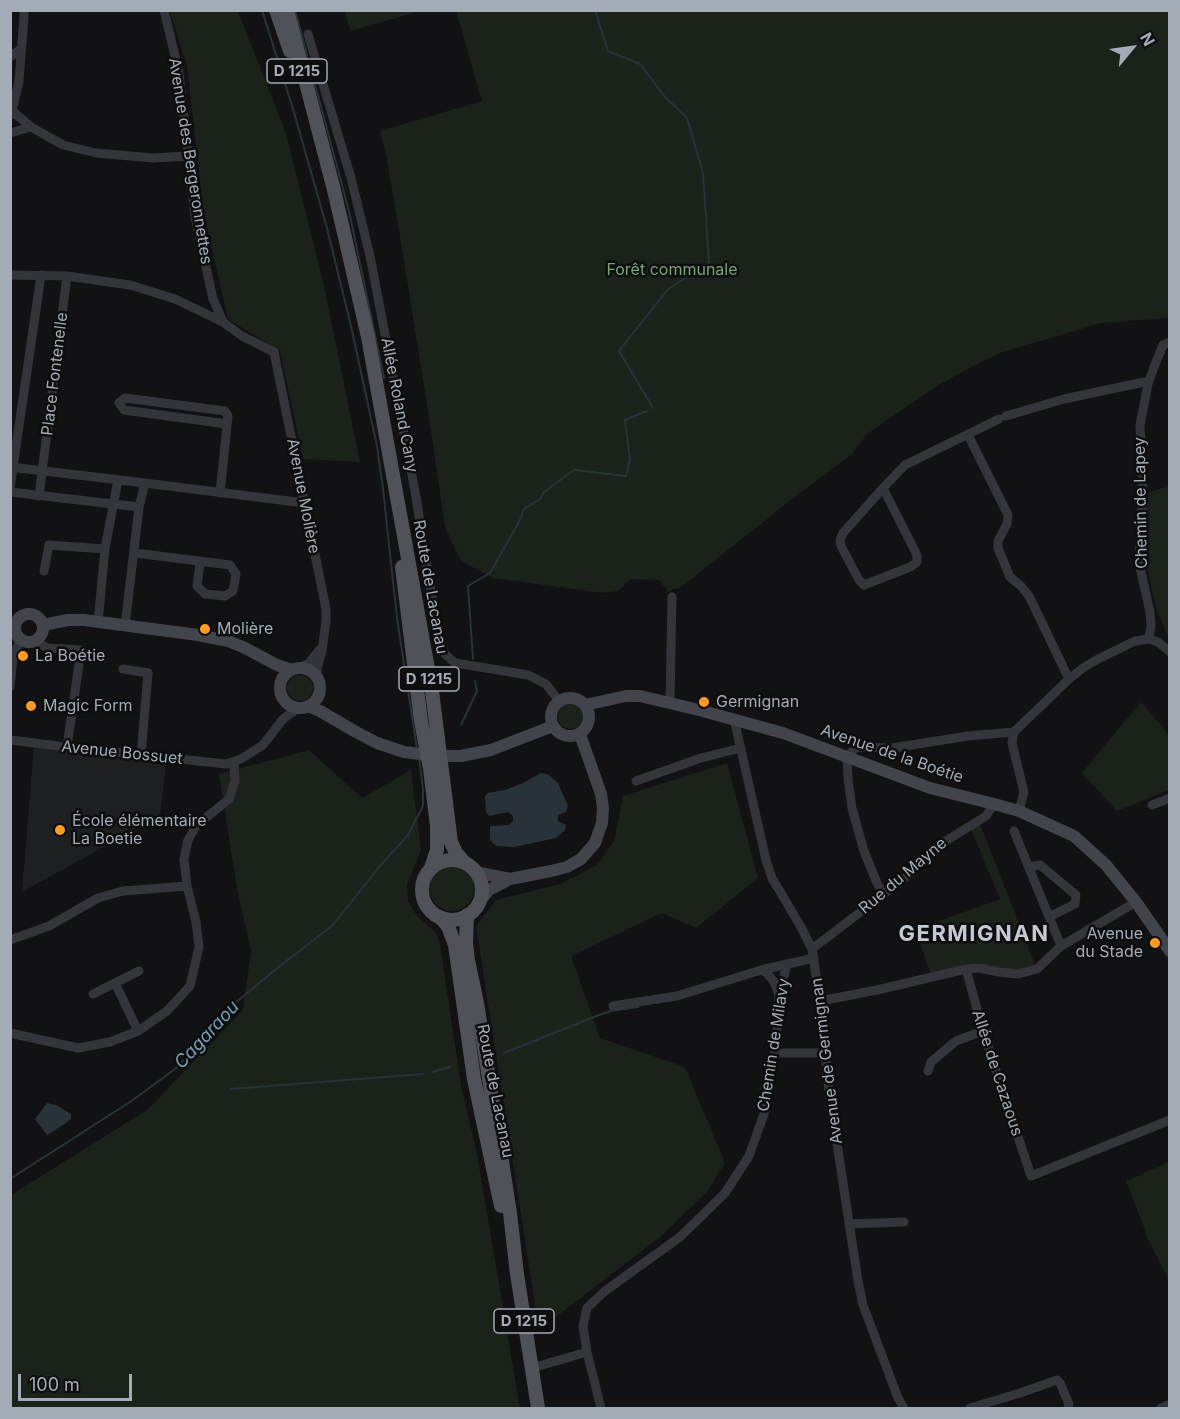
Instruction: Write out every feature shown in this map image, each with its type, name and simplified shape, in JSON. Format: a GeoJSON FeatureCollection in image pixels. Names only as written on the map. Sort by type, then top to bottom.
{"type":"FeatureCollection","features":[{"type":"Feature","properties":{"kind":"main road","name":"Route de Lacanau"},"geometry":{"type":"LineString","coordinates":[[276,10],[319,132]]}},
{"type":"Feature","properties":{"kind":"main road","name":"Route de Lacanau"},"geometry":{"type":"LineString","coordinates":[[287,10],[368,337],[394,491],[432,691],[450,842],[456,853],[470,868]]}},
{"type":"Feature","properties":{"kind":"main road","name":"Route de Lacanau"},"geometry":{"type":"LineString","coordinates":[[394,491],[408,623],[437,826],[437,850],[431,868]]}},
{"type":"Feature","properties":{"kind":"main road"},"geometry":{"type":"LineString","coordinates":[[28,613],[38,617],[43,625],[41,634],[35,641],[30,642],[19,638],[13,619],[28,613]]}},
{"type":"Feature","properties":{"kind":"main road"},"geometry":{"type":"LineString","coordinates":[[43,625],[68,620],[98,622],[228,641],[282,666],[310,671],[319,683],[319,692],[324,702],[338,721]]}},
{"type":"Feature","properties":{"kind":"main road"},"geometry":{"type":"LineString","coordinates":[[256,654],[273,670],[284,700],[293,706],[303,707],[338,721],[386,747],[404,752],[435,756],[480,753],[553,726]]}},
{"type":"Feature","properties":{"kind":"main road"},"geometry":{"type":"LineString","coordinates":[[280,685],[287,673],[296,669]]}},
{"type":"Feature","properties":{"kind":"main road"},"geometry":{"type":"LineString","coordinates":[[303,707],[313,703],[319,692]]}},
{"type":"Feature","properties":{"kind":"main road","name":"Avenue de la Boétie"},"geometry":{"type":"LineString","coordinates":[[585,705],[626,696],[640,696],[783,733],[930,788],[1019,811],[1074,836],[1106,866],[1136,902],[1170,951]]}},
{"type":"Feature","properties":{"kind":"main road"},"geometry":{"type":"LineString","coordinates":[[565,698],[576,698],[585,705],[589,721],[579,734],[567,736],[553,726],[552,709],[559,701],[565,698]]}},
{"type":"Feature","properties":{"kind":"main road"},"geometry":{"type":"LineString","coordinates":[[510,879],[449,860],[431,868],[425,876],[422,895],[431,912],[449,920],[459,919],[474,909],[489,890],[510,879],[567,867],[580,859],[595,843],[602,823],[603,808],[601,794],[579,734]]}},
{"type":"Feature","properties":{"kind":"main road"},"geometry":{"type":"LineString","coordinates":[[470,868],[481,883],[479,902]]}},
{"type":"Feature","properties":{"kind":"main road","name":"Route de Lacanau"},"geometry":{"type":"LineString","coordinates":[[467,915],[468,960],[506,1183],[517,1274],[538,1408]]}},
{"type":"Feature","properties":{"kind":"main road","name":"Route de Lacanau"},"geometry":{"type":"LineString","coordinates":[[440,917],[448,926],[455,945],[474,1079],[502,1215],[517,1274]]}},
{"type":"Feature","properties":{"kind":"street"},"geometry":{"type":"LineString","coordinates":[[24,10],[19,81],[11,113],[63,145],[96,153],[153,158],[189,156]]}},
{"type":"Feature","properties":{"kind":"street","name":"Avenue des Bergeronnettes"},"geometry":{"type":"LineString","coordinates":[[164,10],[179,73],[195,217],[213,299],[223,322]]}},
{"type":"Feature","properties":{"kind":"street","name":"Allée Roland Cany"},"geometry":{"type":"LineString","coordinates":[[308,34],[351,178],[370,256],[415,491],[438,641],[445,654],[455,663],[528,675],[546,684],[559,701]]}},
{"type":"Feature","properties":{"kind":"street"},"geometry":{"type":"LineString","coordinates":[[10,57],[21,49]]}},
{"type":"Feature","properties":{"kind":"street"},"geometry":{"type":"LineString","coordinates":[[10,133],[31,127]]}},
{"type":"Feature","properties":{"kind":"street"},"geometry":{"type":"LineString","coordinates":[[10,275],[67,276],[130,285],[175,299],[223,322]]}},
{"type":"Feature","properties":{"kind":"street","name":"Place Fontenelle"},"geometry":{"type":"LineString","coordinates":[[10,490],[40,275]]}},
{"type":"Feature","properties":{"kind":"street","name":"Place Fontenelle"},"geometry":{"type":"LineString","coordinates":[[39,496],[67,276]]}},
{"type":"Feature","properties":{"kind":"street","name":"Avenue Molière"},"geometry":{"type":"LineString","coordinates":[[223,322],[242,336],[274,352],[326,609],[324,641],[317,679]]}},
{"type":"Feature","properties":{"kind":"street","name":"Chemin de Lapey"},"geometry":{"type":"LineString","coordinates":[[1149,639],[1150,612],[1139,562],[1143,490],[1140,426],[1148,384],[1163,345],[1170,342]]}},
{"type":"Feature","properties":{"kind":"street"},"geometry":{"type":"LineString","coordinates":[[883,488],[917,555],[917,562],[910,567],[864,585],[859,580],[840,540],[843,533],[883,488],[905,465],[1002,418],[1075,397],[1144,382],[1148,384]]}},
{"type":"Feature","properties":{"kind":"street"},"geometry":{"type":"LineString","coordinates":[[220,493],[228,416],[225,411],[125,398],[119,403],[124,410],[227,424]]}},
{"type":"Feature","properties":{"kind":"street"},"geometry":{"type":"LineString","coordinates":[[968,435],[1008,515],[1007,525],[998,541],[998,548],[1010,577],[1029,596],[1069,679]]}},
{"type":"Feature","properties":{"kind":"street"},"geometry":{"type":"LineString","coordinates":[[12,467],[305,503]]}},
{"type":"Feature","properties":{"kind":"street"},"geometry":{"type":"LineString","coordinates":[[98,622],[105,549],[118,480]]}},
{"type":"Feature","properties":{"kind":"street"},"geometry":{"type":"LineString","coordinates":[[125,626],[139,507],[145,483]]}},
{"type":"Feature","properties":{"kind":"street"},"geometry":{"type":"LineString","coordinates":[[10,490],[39,496],[139,507]]}},
{"type":"Feature","properties":{"kind":"street"},"geometry":{"type":"LineString","coordinates":[[44,571],[49,545],[105,549]]}},
{"type":"Feature","properties":{"kind":"street"},"geometry":{"type":"LineString","coordinates":[[135,553],[230,565],[236,574],[233,591],[225,596],[205,594],[197,586],[200,562]]}},
{"type":"Feature","properties":{"kind":"street"},"geometry":{"type":"LineString","coordinates":[[670,704],[672,597]]}},
{"type":"Feature","properties":{"kind":"street"},"geometry":{"type":"LineString","coordinates":[[10,649],[19,638]]}},
{"type":"Feature","properties":{"kind":"street"},"geometry":{"type":"LineString","coordinates":[[10,687],[13,657],[19,638]]}},
{"type":"Feature","properties":{"kind":"street"},"geometry":{"type":"LineString","coordinates":[[1019,811],[1024,792],[1012,743],[1014,732],[1069,679],[1098,659],[1135,641],[1149,639],[1158,642],[1170,652]]}},
{"type":"Feature","properties":{"kind":"street"},"geometry":{"type":"LineString","coordinates":[[35,641],[47,648],[81,650],[67,747]]}},
{"type":"Feature","properties":{"kind":"street"},"geometry":{"type":"LineString","coordinates":[[296,669],[312,659],[324,641]]}},
{"type":"Feature","properties":{"kind":"street"},"geometry":{"type":"LineString","coordinates":[[123,669],[148,672],[141,755]]}},
{"type":"Feature","properties":{"kind":"street"},"geometry":{"type":"LineString","coordinates":[[10,1033],[78,1048],[110,1042],[138,1031],[167,1011],[190,986],[199,947],[184,859],[188,840],[196,825],[229,799],[235,781],[234,762],[263,745],[284,719],[303,707]]}},
{"type":"Feature","properties":{"kind":"street","name":"Avenue de Germignan"},"geometry":{"type":"LineString","coordinates":[[734,719],[772,878],[801,927],[813,954],[824,1053],[858,1281],[863,1305],[898,1398],[904,1408]]}},
{"type":"Feature","properties":{"kind":"street"},"geometry":{"type":"LineString","coordinates":[[884,895],[864,851],[852,808],[847,757],[856,747],[892,747],[1014,732]]}},
{"type":"Feature","properties":{"kind":"street","name":"Avenue Bossuet"},"geometry":{"type":"LineString","coordinates":[[10,740],[226,764],[234,762]]}},
{"type":"Feature","properties":{"kind":"street"},"geometry":{"type":"LineString","coordinates":[[636,781],[701,758],[741,748]]}},
{"type":"Feature","properties":{"kind":"street"},"geometry":{"type":"LineString","coordinates":[[1152,805],[1170,798]]}},
{"type":"Feature","properties":{"kind":"street","name":"Rue du Mayne"},"geometry":{"type":"LineString","coordinates":[[813,954],[910,874],[941,844],[986,816],[994,804]]}},
{"type":"Feature","properties":{"kind":"street"},"geometry":{"type":"LineString","coordinates":[[1014,831],[1061,946]]}},
{"type":"Feature","properties":{"kind":"street"},"geometry":{"type":"LineString","coordinates":[[1029,867],[1040,865],[1076,895],[1075,904],[1049,917]]}},
{"type":"Feature","properties":{"kind":"street"},"geometry":{"type":"LineString","coordinates":[[10,940],[49,926],[98,898],[123,891],[187,886]]}},
{"type":"Feature","properties":{"kind":"street"},"geometry":{"type":"LineString","coordinates":[[820,1001],[966,969],[980,968],[1018,974],[1037,969],[1061,946],[1136,902]]}},
{"type":"Feature","properties":{"kind":"street"},"geometry":{"type":"LineString","coordinates":[[613,1006],[677,996],[788,964],[813,954]]}},
{"type":"Feature","properties":{"kind":"street","name":"Chemin de Milavy"},"geometry":{"type":"LineString","coordinates":[[601,1408],[582,1326],[587,1308],[605,1291],[680,1237],[725,1193],[749,1156],[764,1114],[775,1056],[779,995],[788,964]]}},
{"type":"Feature","properties":{"kind":"street","name":"Allée de Cazaous"},"geometry":{"type":"LineString","coordinates":[[966,969],[983,1031],[1031,1176],[1170,1120]]}},
{"type":"Feature","properties":{"kind":"street"},"geometry":{"type":"LineString","coordinates":[[761,970],[774,982],[779,995]]}},
{"type":"Feature","properties":{"kind":"street"},"geometry":{"type":"LineString","coordinates":[[93,994],[139,971]]}},
{"type":"Feature","properties":{"kind":"street"},"geometry":{"type":"LineString","coordinates":[[115,983],[138,1031]]}},
{"type":"Feature","properties":{"kind":"street"},"geometry":{"type":"LineString","coordinates":[[928,1071],[931,1062],[956,1041],[983,1031]]}},
{"type":"Feature","properties":{"kind":"street"},"geometry":{"type":"LineString","coordinates":[[775,1056],[780,1053],[824,1053]]}},
{"type":"Feature","properties":{"kind":"street"},"geometry":{"type":"LineString","coordinates":[[849,1224],[904,1222]]}},
{"type":"Feature","properties":{"kind":"street"},"geometry":{"type":"LineString","coordinates":[[532,1368],[587,1352]]}},
{"type":"Feature","properties":{"kind":"street"},"geometry":{"type":"LineString","coordinates":[[970,1408],[1057,1380],[1069,1404],[1068,1408]]}},
{"type":"Feature","properties":{"kind":"street"},"geometry":{"type":"LineString","coordinates":[[1161,1408],[1170,1404]]}},
{"type":"Feature","properties":{"kind":"shaded area","name":"École élémentaire La Boetie"},"geometry":{"type":"Polygon","coordinates":[[[34,746],[166,765],[160,816],[22,892],[34,746]]]}},
{"type":"Feature","properties":{"kind":"shaded area"},"geometry":{"type":"Polygon","coordinates":[[[541,773],[549,775],[558,783],[568,806],[566,812],[558,815],[558,821],[566,825],[565,830],[556,838],[514,847],[496,846],[490,840],[490,826],[509,825],[513,821],[513,816],[508,812],[489,816],[486,812],[485,796],[488,793],[523,783],[541,773]]]}},
{"type":"Feature","properties":{"kind":"shaded area"},"geometry":{"type":"Polygon","coordinates":[[[47,1103],[56,1105],[71,1114],[71,1119],[47,1135],[35,1119],[47,1103]]]}},
{"type":"Feature","properties":{"kind":"green space"},"geometry":{"type":"Polygon","coordinates":[[[344,10],[420,10],[420,11],[351,31],[344,10]]]}},
{"type":"Feature","properties":{"kind":"green space"},"geometry":{"type":"Polygon","coordinates":[[[170,11],[238,11],[286,133],[324,286],[360,462],[303,459],[280,351],[228,319],[204,215],[187,67],[170,11]]]}},
{"type":"Feature","properties":{"kind":"green space","name":"Forêt communale"},"geometry":{"type":"Polygon","coordinates":[[[456,11],[1169,11],[1169,318],[1101,323],[1000,353],[973,366],[937,386],[867,434],[852,454],[680,588],[668,592],[659,580],[631,579],[618,591],[603,593],[493,578],[461,561],[445,527],[397,218],[380,131],[482,101],[456,11]]]}},
{"type":"Feature","properties":{"kind":"green space"},"geometry":{"type":"Polygon","coordinates":[[[1169,485],[1169,637],[1156,608],[1146,564],[1146,518],[1148,493],[1169,485]]]}},
{"type":"Feature","properties":{"kind":"green space"},"geometry":{"type":"Polygon","coordinates":[[[300,675],[309,679],[313,688],[309,697],[300,701],[291,697],[287,688],[291,679],[300,675]]]}},
{"type":"Feature","properties":{"kind":"green space"},"geometry":{"type":"Polygon","coordinates":[[[1141,702],[1169,735],[1169,790],[1117,811],[1082,773],[1141,702]]]}},
{"type":"Feature","properties":{"kind":"green space"},"geometry":{"type":"Polygon","coordinates":[[[571,703],[580,707],[584,716],[580,725],[571,729],[562,725],[558,716],[562,707],[571,703]]]}},
{"type":"Feature","properties":{"kind":"green space"},"geometry":{"type":"Polygon","coordinates":[[[309,750],[362,798],[411,770],[421,850],[407,884],[408,901],[416,915],[436,933],[440,944],[461,1085],[477,1154],[520,1408],[11,1408],[11,1195],[147,1110],[243,1010],[251,951],[237,889],[219,774],[309,750]]]}},
{"type":"Feature","properties":{"kind":"green space"},"geometry":{"type":"Polygon","coordinates":[[[727,763],[758,878],[696,928],[662,913],[571,956],[600,1038],[685,1067],[725,1163],[706,1193],[660,1237],[539,1330],[476,926],[496,900],[560,884],[597,865],[614,841],[623,796],[727,763]]]}},
{"type":"Feature","properties":{"kind":"green space"},"geometry":{"type":"Polygon","coordinates":[[[980,824],[1036,967],[1028,971],[986,967],[931,974],[915,930],[1000,899],[971,829],[980,824]]]}},
{"type":"Feature","properties":{"kind":"green space"},"geometry":{"type":"Polygon","coordinates":[[[452,867],[461,868],[468,873],[473,880],[473,898],[468,905],[461,910],[452,911],[443,910],[436,905],[431,898],[430,889],[431,880],[436,873],[443,868],[452,867]]]}},
{"type":"Feature","properties":{"kind":"green space"},"geometry":{"type":"Polygon","coordinates":[[[1169,1162],[1169,1280],[1149,1241],[1126,1181],[1169,1162]]]}},
{"type":"Feature","properties":{"kind":"waterway"},"geometry":{"type":"LineString","coordinates":[[262,10],[327,228],[377,446],[397,618],[417,749]]}},
{"type":"Feature","properties":{"kind":"waterway"},"geometry":{"type":"LineString","coordinates":[[295,10],[349,211],[384,378]]}},
{"type":"Feature","properties":{"kind":"waterway"},"geometry":{"type":"LineString","coordinates":[[595,10],[608,51],[640,64],[665,97],[687,118],[703,173],[709,263],[668,289],[619,351],[653,408]]}},
{"type":"Feature","properties":{"kind":"waterway"},"geometry":{"type":"LineString","coordinates":[[473,659],[468,586],[490,573],[524,509],[540,499],[544,492],[574,470],[626,476],[630,460],[625,420],[647,411]]}},
{"type":"Feature","properties":{"kind":"waterway"},"geometry":{"type":"LineString","coordinates":[[461,725],[477,691],[475,681]]}},
{"type":"Feature","properties":{"kind":"waterway","name":"Cagaraou"},"geometry":{"type":"LineString","coordinates":[[10,1179],[133,1100],[175,1069],[220,1023],[229,1008],[332,926],[408,835],[423,806],[419,757]]}},
{"type":"Feature","properties":{"kind":"waterway"},"geometry":{"type":"LineString","coordinates":[[504,1053],[599,1015],[638,1007]]}},
{"type":"Feature","properties":{"kind":"waterway"},"geometry":{"type":"LineString","coordinates":[[432,1072],[450,1067]]}},
{"type":"Feature","properties":{"kind":"waterway"},"geometry":{"type":"LineString","coordinates":[[231,1089],[423,1074]]}},
{"type":"Feature","properties":{"kind":"place","name":"Molière"},"geometry":{"type":"Point","coordinates":[205,629]}},
{"type":"Feature","properties":{"kind":"place","name":"La Boétie"},"geometry":{"type":"Point","coordinates":[23,656]}},
{"type":"Feature","properties":{"kind":"place","name":"Germignan"},"geometry":{"type":"Point","coordinates":[704,702]}},
{"type":"Feature","properties":{"kind":"place","name":"Magic Form"},"geometry":{"type":"Point","coordinates":[31,706]}},
{"type":"Feature","properties":{"kind":"place","name":"École élémentaire La Boetie"},"geometry":{"type":"Point","coordinates":[60,830]}},
{"type":"Feature","properties":{"kind":"place","name":"Avenue du Stade"},"geometry":{"type":"Point","coordinates":[1155,943]}},
{"type":"Feature","properties":{"kind":"district","name":"GERMIGNAN"},"geometry":{"type":"Point","coordinates":[974,934]}}]}
